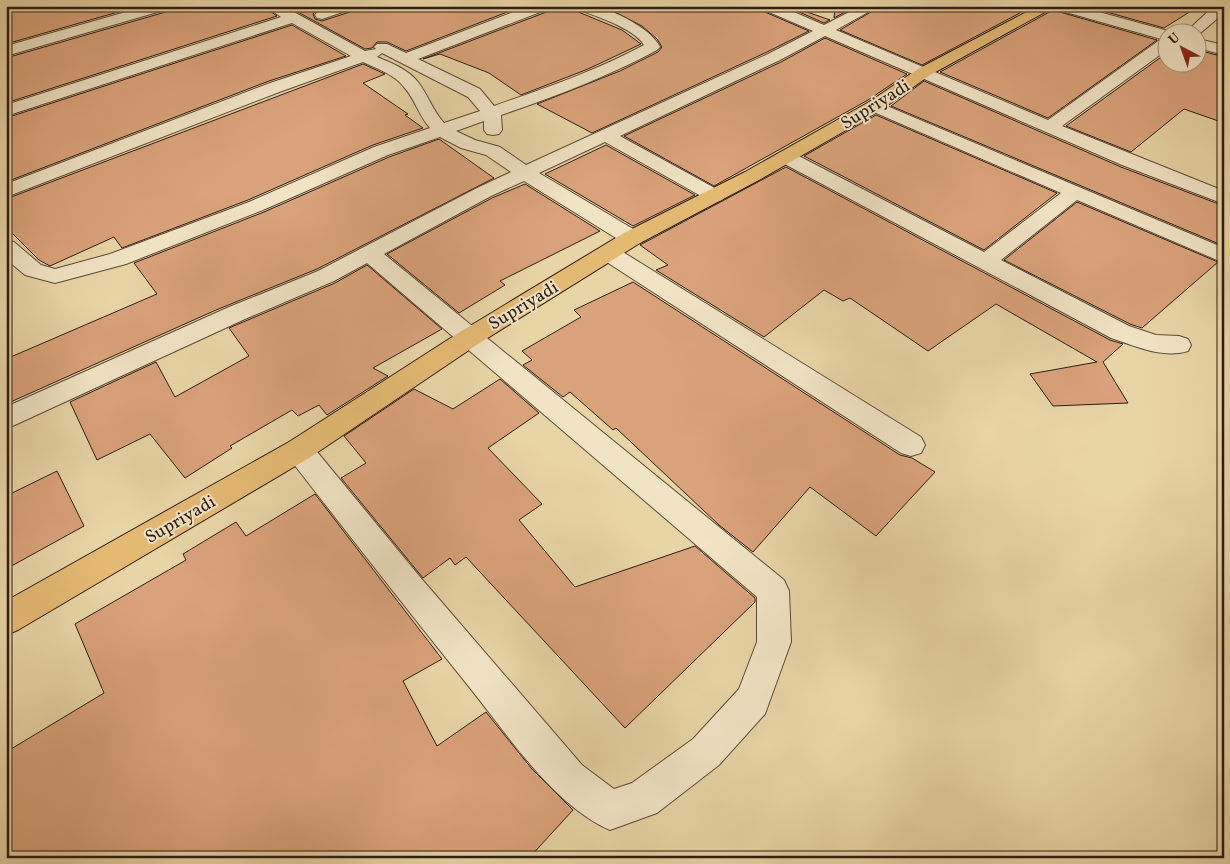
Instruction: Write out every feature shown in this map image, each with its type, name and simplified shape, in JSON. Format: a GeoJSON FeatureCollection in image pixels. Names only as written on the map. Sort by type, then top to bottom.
{"type":"FeatureCollection","features":[{"type":"Feature","properties":{"kind":"main road","name":"Supriyadi"},"geometry":{"type":"LineString","coordinates":[[6,619],[299,450],[469,338],[610,254],[632,238],[786,157],[874,106],[924,72],[1049,6]]}},
{"type":"Feature","properties":{"kind":"street"},"geometry":{"type":"LineString","coordinates":[[6,50],[163,6]]}},
{"type":"Feature","properties":{"kind":"street"},"geometry":{"type":"LineString","coordinates":[[272,6],[293,18],[367,48],[411,84],[431,119],[441,130],[468,144],[493,151],[525,173],[632,238]]}},
{"type":"Feature","properties":{"kind":"street"},"geometry":{"type":"LineString","coordinates":[[306,6],[338,23]]}},
{"type":"Feature","properties":{"kind":"street"},"geometry":{"type":"LineString","coordinates":[[322,15],[347,6]]}},
{"type":"Feature","properties":{"kind":"street"},"geometry":{"type":"LineString","coordinates":[[406,58],[543,6]]}},
{"type":"Feature","properties":{"kind":"street"},"geometry":{"type":"LineString","coordinates":[[6,247],[33,270],[55,276],[86,269],[118,259],[256,206],[381,151],[492,114],[593,76],[652,47],[648,38],[639,32],[582,6]]}},
{"type":"Feature","properties":{"kind":"street"},"geometry":{"type":"LineString","coordinates":[[767,6],[1129,161],[1224,198]]}},
{"type":"Feature","properties":{"kind":"street"},"geometry":{"type":"LineString","coordinates":[[6,419],[238,313],[326,276],[484,192],[607,136],[825,31],[872,6]]}},
{"type":"Feature","properties":{"kind":"street"},"geometry":{"type":"LineString","coordinates":[[1060,6],[1158,33]]}},
{"type":"Feature","properties":{"kind":"street"},"geometry":{"type":"LineString","coordinates":[[1205,22],[1223,6]]}},
{"type":"Feature","properties":{"kind":"street"},"geometry":{"type":"LineString","coordinates":[[6,111],[293,18]]}},
{"type":"Feature","properties":{"kind":"street"},"geometry":{"type":"LineString","coordinates":[[1208,46],[1224,50]]}},
{"type":"Feature","properties":{"kind":"street"},"geometry":{"type":"LineString","coordinates":[[6,191],[276,87],[367,48],[385,49],[474,93],[492,114],[493,151]]}},
{"type":"Feature","properties":{"kind":"street"},"geometry":{"type":"LineString","coordinates":[[1051,126],[1158,48]]}},
{"type":"Feature","properties":{"kind":"street"},"geometry":{"type":"LineString","coordinates":[[874,106],[1224,256]]}},
{"type":"Feature","properties":{"kind":"street"},"geometry":{"type":"LineString","coordinates":[[607,136],[715,196]]}},
{"type":"Feature","properties":{"kind":"street"},"geometry":{"type":"LineString","coordinates":[[786,157],[1120,332],[1155,344],[1179,345]]}},
{"type":"Feature","properties":{"kind":"street"},"geometry":{"type":"LineString","coordinates":[[985,262],[1075,192]]}},
{"type":"Feature","properties":{"kind":"street"},"geometry":{"type":"LineString","coordinates":[[299,450],[409,588],[568,779],[610,810],[643,799],[706,752],[752,701],[774,642],[773,591],[370,254]]}},
{"type":"Feature","properties":{"kind":"street"},"geometry":{"type":"LineString","coordinates":[[610,254],[911,445]]}},
{"type":"Feature","properties":{"kind":"building"},"geometry":{"type":"Polygon","coordinates":[[[6,6],[139,6],[6,44],[6,6]]]}},
{"type":"Feature","properties":{"kind":"building"},"geometry":{"type":"Polygon","coordinates":[[[172,6],[263,6],[277,16],[6,103],[6,58],[169,11],[172,6]]]}},
{"type":"Feature","properties":{"kind":"building"},"geometry":{"type":"Polygon","coordinates":[[[287,6],[327,6],[316,10],[313,14],[315,19],[322,21],[353,11],[356,6],[523,6],[406,51],[387,42],[377,42],[372,48],[365,49],[287,6]]]}},
{"type":"Feature","properties":{"kind":"building"},"geometry":{"type":"Polygon","coordinates":[[[552,6],[573,6],[576,11],[622,30],[641,44],[588,69],[521,95],[489,73],[440,54],[423,59],[549,11],[552,6]]]}},
{"type":"Feature","properties":{"kind":"building"},"geometry":{"type":"Polygon","coordinates":[[[603,6],[751,6],[809,31],[592,133],[537,104],[620,71],[658,52],[662,47],[657,39],[642,26],[603,6]]]}},
{"type":"Feature","properties":{"kind":"building"},"geometry":{"type":"Polygon","coordinates":[[[835,6],[856,6],[834,18],[835,6]]]}},
{"type":"Feature","properties":{"kind":"building"},"geometry":{"type":"Polygon","coordinates":[[[881,6],[1033,6],[922,65],[840,30],[881,6]]]}},
{"type":"Feature","properties":{"kind":"building"},"geometry":{"type":"Polygon","coordinates":[[[1085,6],[1199,6],[1174,22],[1158,22],[1158,26],[1085,6]]]}},
{"type":"Feature","properties":{"kind":"building"},"geometry":{"type":"Polygon","coordinates":[[[793,7],[830,20],[824,23],[790,8],[793,7]]]}},
{"type":"Feature","properties":{"kind":"building"},"geometry":{"type":"Polygon","coordinates":[[[1053,10],[1157,40],[1048,118],[940,72],[1053,10]]]}},
{"type":"Feature","properties":{"kind":"building"},"geometry":{"type":"Polygon","coordinates":[[[292,25],[346,56],[269,81],[6,182],[6,118],[292,25]]]}},
{"type":"Feature","properties":{"kind":"building"},"geometry":{"type":"Polygon","coordinates":[[[825,38],[907,74],[868,100],[714,186],[624,136],[781,62],[825,38]]]}},
{"type":"Feature","properties":{"kind":"building"},"geometry":{"type":"Polygon","coordinates":[[[1208,53],[1224,57],[1224,123],[1184,109],[1131,152],[1066,126],[1158,59],[1158,72],[1208,72],[1208,53]]]}},
{"type":"Feature","properties":{"kind":"building"},"geometry":{"type":"Polygon","coordinates":[[[363,64],[385,74],[363,83],[408,114],[405,115],[423,128],[373,145],[248,200],[122,248],[114,237],[50,266],[39,260],[6,227],[6,199],[363,64]]]}},
{"type":"Feature","properties":{"kind":"building"},"geometry":{"type":"Polygon","coordinates":[[[924,81],[1121,167],[1224,206],[1224,246],[891,106],[924,81]]]}},
{"type":"Feature","properties":{"kind":"building"},"geometry":{"type":"Polygon","coordinates":[[[876,115],[1057,193],[984,250],[804,156],[876,115]]]}},
{"type":"Feature","properties":{"kind":"building"},"geometry":{"type":"Polygon","coordinates":[[[439,139],[494,178],[317,269],[216,310],[6,404],[6,359],[157,294],[134,263],[264,212],[389,157],[439,139]]]}},
{"type":"Feature","properties":{"kind":"building"},"geometry":{"type":"Polygon","coordinates":[[[606,145],[695,195],[633,226],[545,174],[606,145]]]}},
{"type":"Feature","properties":{"kind":"building"},"geometry":{"type":"Polygon","coordinates":[[[786,167],[1110,340],[1123,344],[1103,362],[1128,403],[1053,406],[1030,374],[1097,362],[996,304],[928,351],[850,298],[843,301],[824,290],[764,337],[656,270],[668,265],[640,245],[786,167]]]}},
{"type":"Feature","properties":{"kind":"building"},"geometry":{"type":"Polygon","coordinates":[[[525,184],[600,231],[500,281],[505,285],[459,313],[387,254],[492,198],[525,184]]]}},
{"type":"Feature","properties":{"kind":"building"},"geometry":{"type":"Polygon","coordinates":[[[1077,202],[1218,262],[1142,328],[1130,324],[1004,260],[1077,202]]]}},
{"type":"Feature","properties":{"kind":"building"},"geometry":{"type":"Polygon","coordinates":[[[367,265],[442,329],[373,368],[388,376],[327,415],[319,405],[298,416],[292,410],[230,446],[232,448],[185,478],[150,434],[97,460],[70,402],[156,362],[175,397],[249,356],[229,328],[335,283],[367,265]]]}},
{"type":"Feature","properties":{"kind":"building"},"geometry":{"type":"Polygon","coordinates":[[[633,282],[900,455],[912,458],[935,472],[876,536],[810,487],[753,552],[719,525],[616,428],[613,430],[570,392],[563,397],[523,365],[532,360],[522,351],[581,317],[574,310],[633,282]]]}},
{"type":"Feature","properties":{"kind":"building"},"geometry":{"type":"Polygon","coordinates":[[[500,379],[539,413],[488,448],[542,504],[519,520],[575,587],[695,546],[755,598],[755,602],[625,728],[466,557],[455,565],[450,558],[423,578],[341,478],[366,463],[344,436],[414,389],[453,409],[500,379]]]}},
{"type":"Feature","properties":{"kind":"building"},"geometry":{"type":"Polygon","coordinates":[[[57,471],[84,526],[6,569],[6,496],[57,471]]]}},
{"type":"Feature","properties":{"kind":"building"},"geometry":{"type":"Polygon","coordinates":[[[315,494],[442,659],[403,681],[437,746],[486,712],[532,769],[573,810],[529,858],[6,858],[6,752],[104,693],[75,624],[186,560],[183,554],[236,522],[246,536],[315,494]]]}}]}
